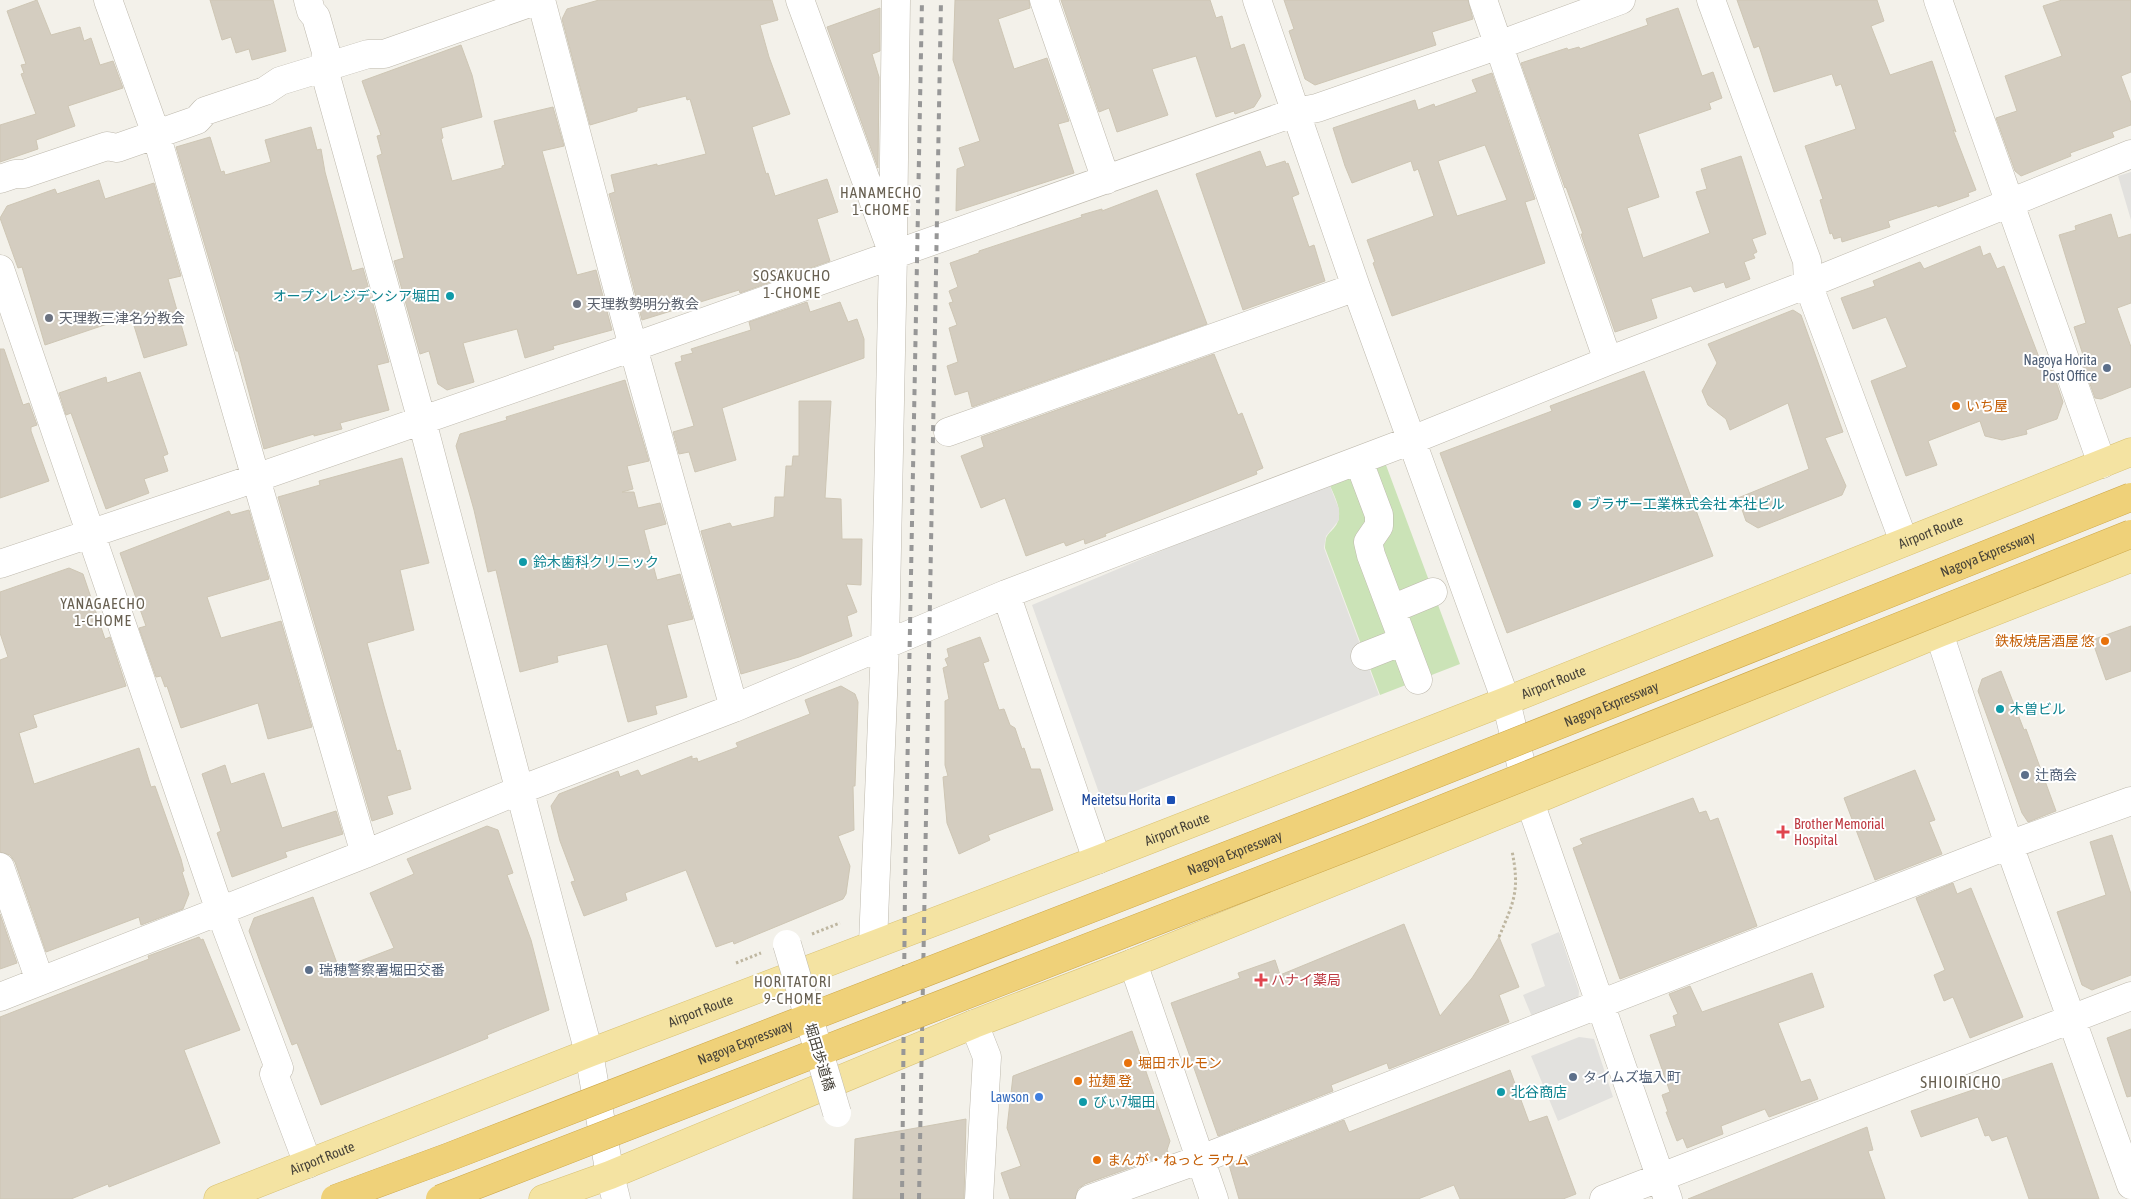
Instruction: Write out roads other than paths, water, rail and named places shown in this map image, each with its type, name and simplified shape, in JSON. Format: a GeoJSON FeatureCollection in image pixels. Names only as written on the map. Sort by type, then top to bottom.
{"type":"FeatureCollection","features":[{"type":"Feature","properties":{"kind":"highway","name":"Nagoya Expressway"},"geometry":{"type":"LineString","coordinates":[[335,1199],[477,1146],[1341,811],[2131,497]]}},
{"type":"Feature","properties":{"kind":"highway"},"geometry":{"type":"LineString","coordinates":[[440,1199],[1374,836],[2130,554]]}},
{"type":"Feature","properties":{"kind":"main road","name":"Airport Route"},"geometry":{"type":"LineString","coordinates":[[218,1199],[589,1053],[1097,860],[1506,701],[2131,452]]}},
{"type":"Feature","properties":{"kind":"main road"},"geometry":{"type":"LineString","coordinates":[[543,1199],[613,1187],[974,1024],[1133,963],[1530,802],[2130,554]]}},
{"type":"Feature","properties":{"kind":"street"},"geometry":{"type":"LineString","coordinates":[[108,0],[156,134],[365,854]]}},
{"type":"Feature","properties":{"kind":"street"},"geometry":{"type":"LineString","coordinates":[[308,0],[311,11],[316,17],[326,52],[324,69],[422,421],[589,1053],[613,1187]]}},
{"type":"Feature","properties":{"kind":"street"},"geometry":{"type":"LineString","coordinates":[[0,179],[15,174],[24,174],[106,146],[117,148],[197,120],[204,111],[265,91],[280,81],[368,54],[384,54],[539,0],[633,348],[734,708]]}},
{"type":"Feature","properties":{"kind":"street"},"geometry":{"type":"LineString","coordinates":[[800,0],[893,254]]}},
{"type":"Feature","properties":{"kind":"street"},"geometry":{"type":"LineString","coordinates":[[873,944],[885,646],[896,0]]}},
{"type":"Feature","properties":{"kind":"street"},"geometry":{"type":"LineString","coordinates":[[1044,0],[1106,180]]}},
{"type":"Feature","properties":{"kind":"street"},"geometry":{"type":"LineString","coordinates":[[1257,0],[1356,287],[1506,701],[1530,802],[1664,1188]]}},
{"type":"Feature","properties":{"kind":"street"},"geometry":{"type":"LineString","coordinates":[[1483,0],[1608,361]]}},
{"type":"Feature","properties":{"kind":"street"},"geometry":{"type":"LineString","coordinates":[[0,564],[633,348],[1296,112],[1317,108],[1499,45],[1621,0]]}},
{"type":"Feature","properties":{"kind":"street"},"geometry":{"type":"LineString","coordinates":[[1711,0],[1807,261],[1808,284],[1904,542]]}},
{"type":"Feature","properties":{"kind":"street"},"geometry":{"type":"LineString","coordinates":[[1938,0],[2102,464]]}},
{"type":"Feature","properties":{"kind":"street"},"geometry":{"type":"LineString","coordinates":[[0,997],[365,854],[520,790],[734,708],[1006,594],[1412,440],[2131,154]]}},
{"type":"Feature","properties":{"kind":"street"},"geometry":{"type":"LineString","coordinates":[[0,269],[92,532],[220,911],[279,1068],[274,1074],[308,1164]]}},
{"type":"Feature","properties":{"kind":"street"},"geometry":{"type":"LineString","coordinates":[[948,432],[1356,287]]}},
{"type":"Feature","properties":{"kind":"street"},"geometry":{"type":"LineString","coordinates":[[1361,467],[1379,515],[1379,526],[1368,542],[1371,554],[1418,680]]}},
{"type":"Feature","properties":{"kind":"street"},"geometry":{"type":"LineString","coordinates":[[1392,609],[1433,592]]}},
{"type":"Feature","properties":{"kind":"street"},"geometry":{"type":"LineString","coordinates":[[1006,594],[1097,860]]}},
{"type":"Feature","properties":{"kind":"street"},"geometry":{"type":"LineString","coordinates":[[1939,633],[2009,845],[2131,1185]]}},
{"type":"Feature","properties":{"kind":"street"},"geometry":{"type":"LineString","coordinates":[[1365,656],[1403,641]]}},
{"type":"Feature","properties":{"kind":"street"},"geometry":{"type":"LineString","coordinates":[[1090,1199],[1201,1159],[2009,845],[2131,801]]}},
{"type":"Feature","properties":{"kind":"street"},"geometry":{"type":"LineString","coordinates":[[0,867],[40,981]]}},
{"type":"Feature","properties":{"kind":"street","name":"堀田歩道橋"},"geometry":{"type":"LineString","coordinates":[[787,944],[837,1113]]}},
{"type":"Feature","properties":{"kind":"street"},"geometry":{"type":"LineString","coordinates":[[1133,963],[1214,1199]]}},
{"type":"Feature","properties":{"kind":"street"},"geometry":{"type":"LineString","coordinates":[[1604,1199],[1664,1188],[2131,996]]}},
{"type":"Feature","properties":{"kind":"street"},"geometry":{"type":"LineString","coordinates":[[974,1024],[987,1057],[980,1199]]}},
{"type":"Feature","properties":{"kind":"railway"},"geometry":{"type":"LineString","coordinates":[[902,1199],[905,889],[922,0]]}},
{"type":"Feature","properties":{"kind":"railway"},"geometry":{"type":"LineString","coordinates":[[919,1199],[941,0]]}},
{"type":"Feature","properties":{"kind":"place","name":"オープンレジデンシア堀田"},"geometry":{"type":"Point","coordinates":[450,296]}},
{"type":"Feature","properties":{"kind":"place","name":"天理教勢明分教会"},"geometry":{"type":"Point","coordinates":[577,304]}},
{"type":"Feature","properties":{"kind":"place","name":"天理教三津名分教会"},"geometry":{"type":"Point","coordinates":[49,318]}},
{"type":"Feature","properties":{"kind":"place","name":"Nagoya Horita Post Office"},"geometry":{"type":"Point","coordinates":[2107,368]}},
{"type":"Feature","properties":{"kind":"place","name":"いち屋"},"geometry":{"type":"Point","coordinates":[1956,406]}},
{"type":"Feature","properties":{"kind":"place","name":"ブラザー工業株式会社 本社ビル"},"geometry":{"type":"Point","coordinates":[1577,504]}},
{"type":"Feature","properties":{"kind":"place","name":"鈴木歯科クリニック"},"geometry":{"type":"Point","coordinates":[523,562]}},
{"type":"Feature","properties":{"kind":"place","name":"鉄板焼居酒屋 悠"},"geometry":{"type":"Point","coordinates":[2105,641]}},
{"type":"Feature","properties":{"kind":"place","name":"木曽ビル"},"geometry":{"type":"Point","coordinates":[2000,709]}},
{"type":"Feature","properties":{"kind":"place","name":"辻商会"},"geometry":{"type":"Point","coordinates":[2025,775]}},
{"type":"Feature","properties":{"kind":"place","name":"Meitetsu Horita"},"geometry":{"type":"Point","coordinates":[1171,800]}},
{"type":"Feature","properties":{"kind":"place","name":"Brother Memorial Hospital"},"geometry":{"type":"Point","coordinates":[1783,832]}},
{"type":"Feature","properties":{"kind":"place","name":"瑞穂警察署堀田交番"},"geometry":{"type":"Point","coordinates":[309,970]}},
{"type":"Feature","properties":{"kind":"place","name":"ハナイ薬局"},"geometry":{"type":"Point","coordinates":[1261,980]}},
{"type":"Feature","properties":{"kind":"place","name":"堀田ホルモン"},"geometry":{"type":"Point","coordinates":[1128,1063]}},
{"type":"Feature","properties":{"kind":"place","name":"タイムズ塩入町"},"geometry":{"type":"Point","coordinates":[1573,1077]}},
{"type":"Feature","properties":{"kind":"place","name":"拉麺 登"},"geometry":{"type":"Point","coordinates":[1078,1081]}},
{"type":"Feature","properties":{"kind":"place","name":"北谷商店"},"geometry":{"type":"Point","coordinates":[1501,1092]}},
{"type":"Feature","properties":{"kind":"place","name":"Lawson"},"geometry":{"type":"Point","coordinates":[1039,1097]}},
{"type":"Feature","properties":{"kind":"place","name":"びぃ7堀田"},"geometry":{"type":"Point","coordinates":[1083,1102]}},
{"type":"Feature","properties":{"kind":"place","name":"まんが・ねっと ラウム"},"geometry":{"type":"Point","coordinates":[1097,1160]}},
{"type":"Feature","properties":{"kind":"district","name":"HANAMECHO 1-CHOME"},"geometry":{"type":"Point","coordinates":[881,202]}},
{"type":"Feature","properties":{"kind":"district","name":"SOSAKUCHO 1-CHOME"},"geometry":{"type":"Point","coordinates":[792,284]}},
{"type":"Feature","properties":{"kind":"district","name":"YANAGAECHO 1-CHOME"},"geometry":{"type":"Point","coordinates":[103,612]}},
{"type":"Feature","properties":{"kind":"district","name":"HORITATORI 9-CHOME"},"geometry":{"type":"Point","coordinates":[793,990]}},
{"type":"Feature","properties":{"kind":"district","name":"SHIOIRICHO"},"geometry":{"type":"Point","coordinates":[1961,1082]}}]}
